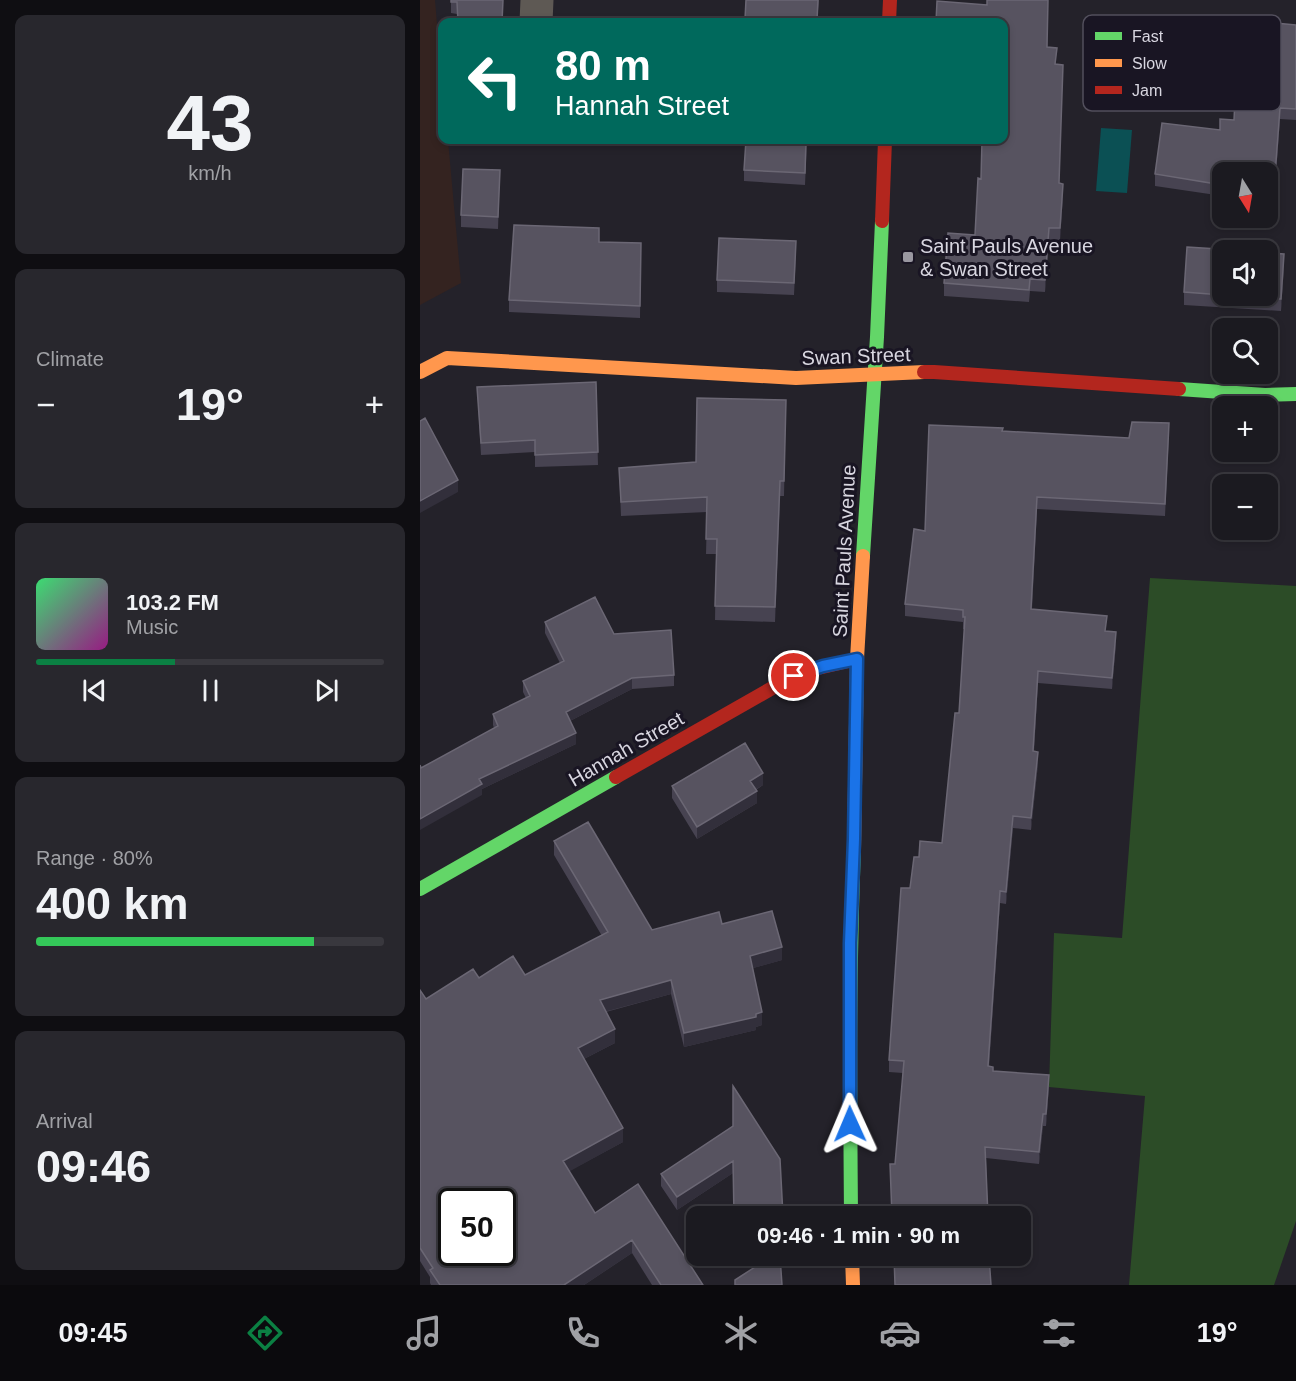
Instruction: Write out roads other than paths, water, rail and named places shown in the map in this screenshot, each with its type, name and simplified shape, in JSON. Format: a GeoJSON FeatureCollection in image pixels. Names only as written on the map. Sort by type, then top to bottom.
{"type":"FeatureCollection","features":[{"type":"Feature","properties":{"kind":"street"},"geometry":{"type":"LineString","coordinates":[[536,18],[537,0]]}},
{"type":"Feature","properties":{"kind":"street"},"geometry":{"type":"LineString","coordinates":[[890,0],[890,18]]}},
{"type":"Feature","properties":{"kind":"street","name":"Saint Pauls Avenue"},"geometry":{"type":"LineString","coordinates":[[852,1206],[849,1020],[857,659],[877,337],[885,144]]}},
{"type":"Feature","properties":{"kind":"street","name":"Swan Street"},"geometry":{"type":"LineString","coordinates":[[420,372],[447,358],[796,378],[934,372],[1265,395],[1296,394]]}},
{"type":"Feature","properties":{"kind":"street","name":"Hannah Street"},"geometry":{"type":"LineString","coordinates":[[420,889],[794,676],[823,666],[857,659]]}},
{"type":"Feature","properties":{"kind":"street"},"geometry":{"type":"LineString","coordinates":[[852,1266],[853,1285]]}},
{"type":"Feature","properties":{"kind":"water"},"geometry":{"type":"Polygon","coordinates":[[[1101,128],[1132,130],[1127,193],[1096,191],[1101,128]]]}},
{"type":"Feature","properties":{"kind":"place","name":"Saint Pauls Avenue & Swan Street"},"geometry":{"type":"Point","coordinates":[908,257]}}]}
